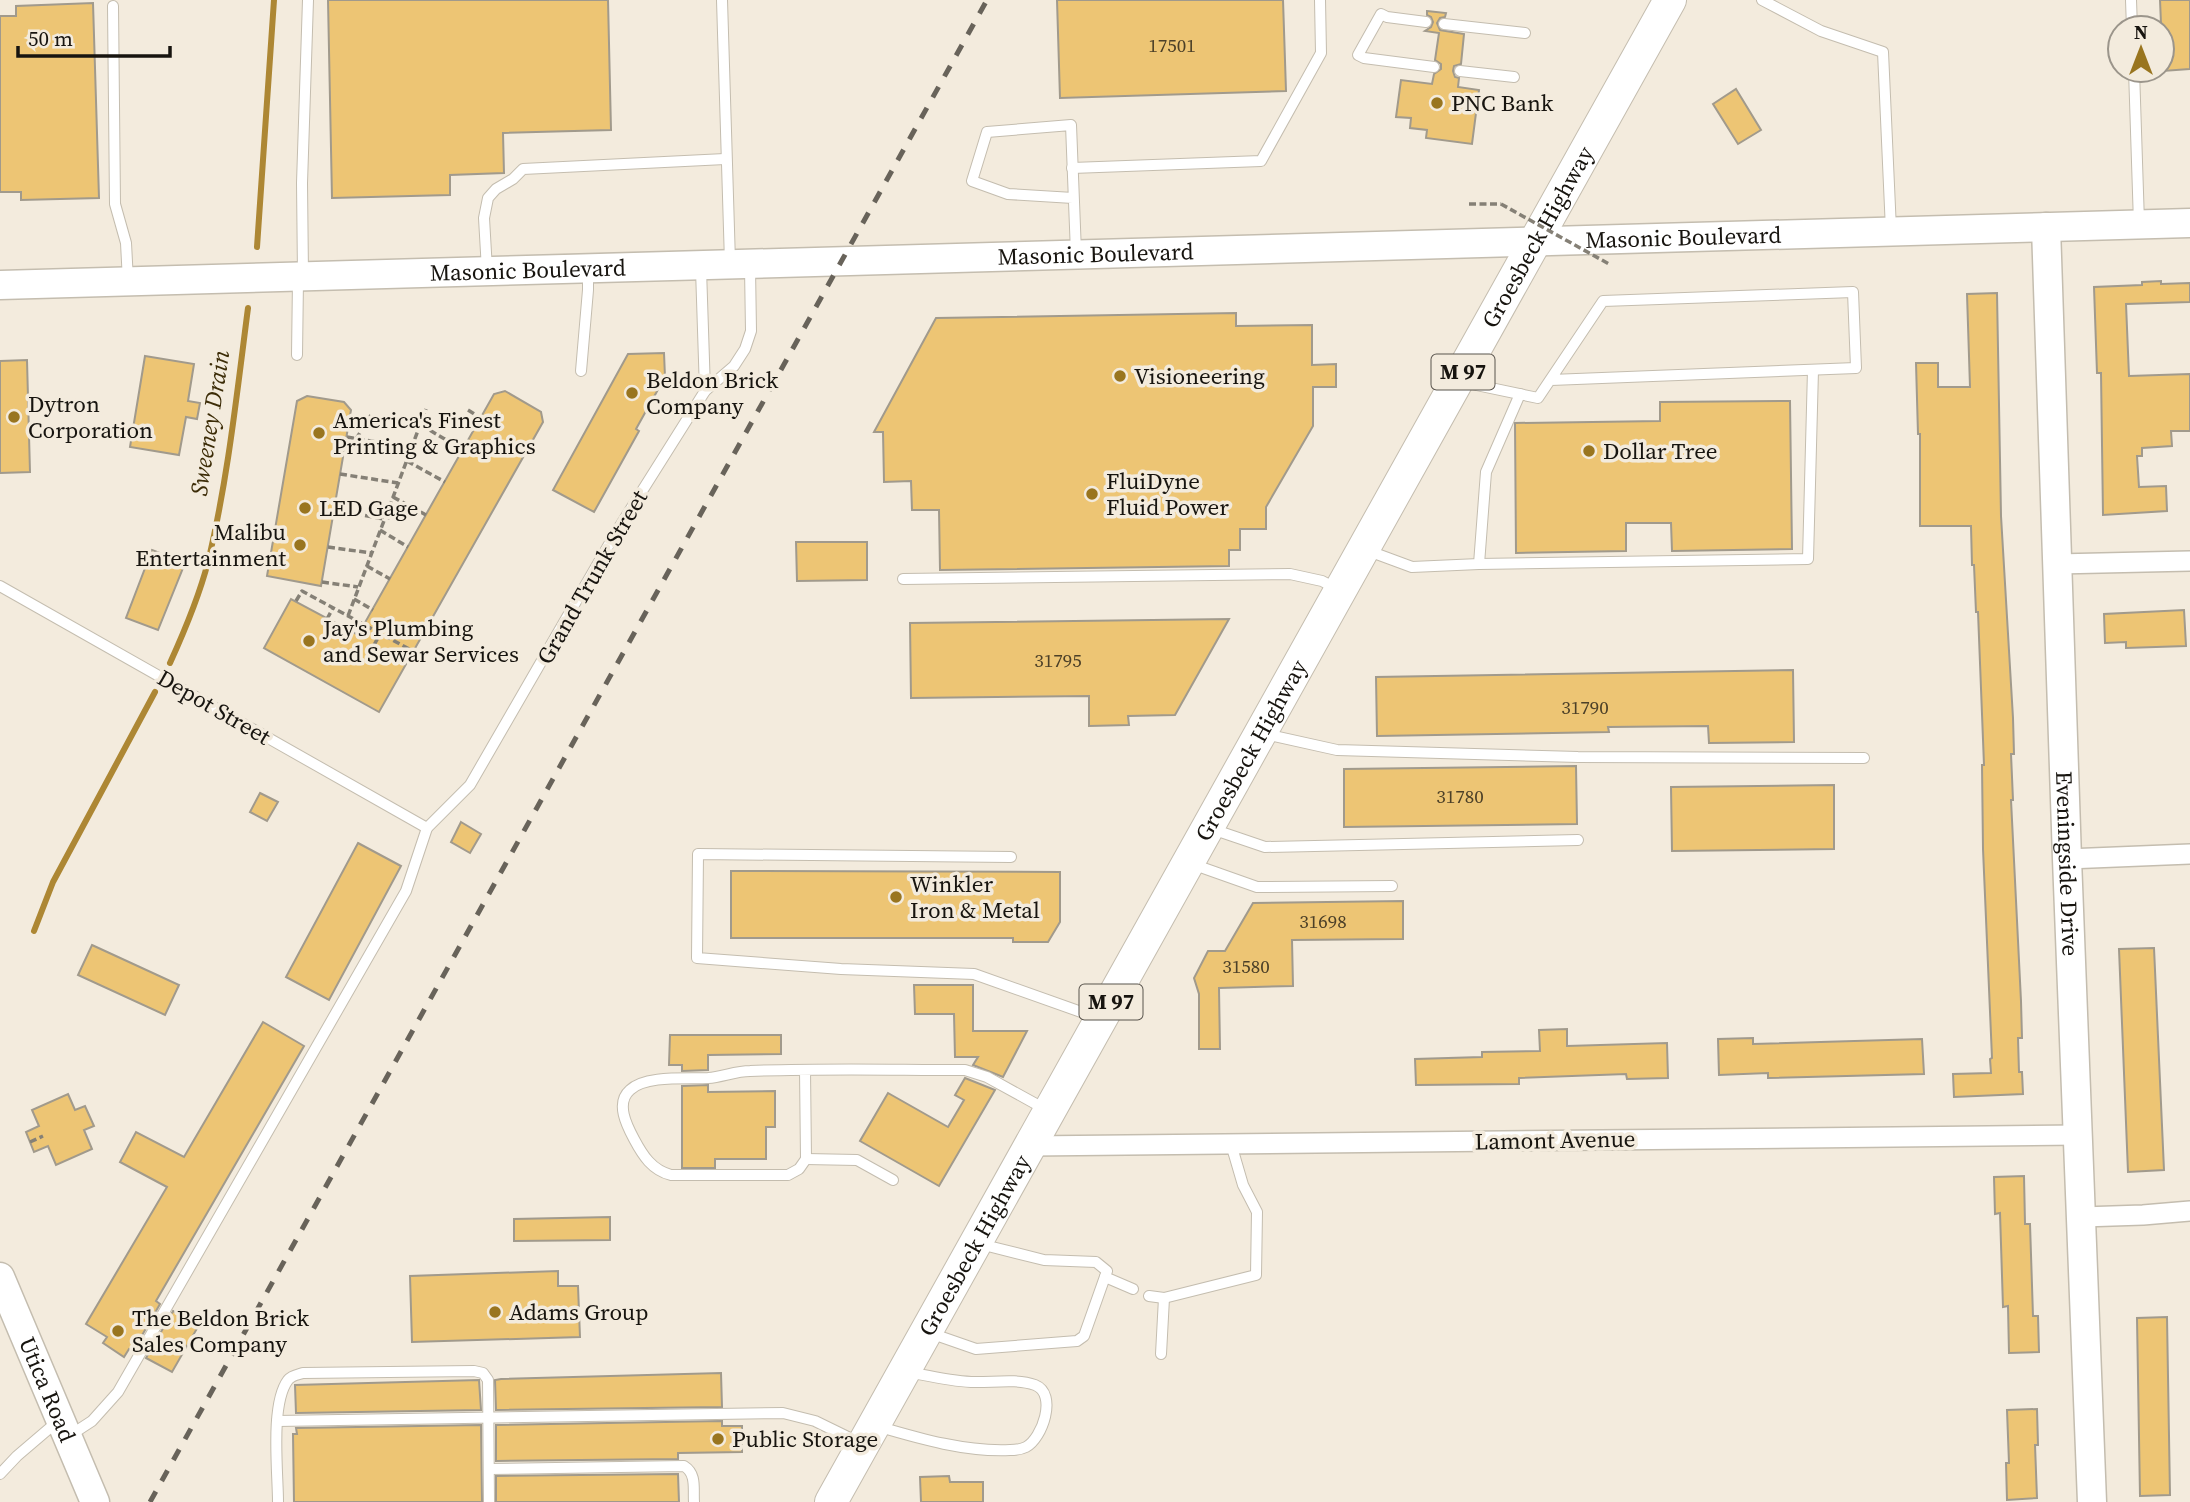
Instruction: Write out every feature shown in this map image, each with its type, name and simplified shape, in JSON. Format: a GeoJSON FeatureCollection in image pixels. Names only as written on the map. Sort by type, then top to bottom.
{"type":"FeatureCollection","features":[{"type":"Feature","properties":{"kind":"main road","name":"Groesbeck Highway"},"geometry":{"type":"LineString","coordinates":[[831,1502],[1670,0]]}},
{"type":"Feature","properties":{"kind":"street","name":"Masonic Boulevard"},"geometry":{"type":"LineString","coordinates":[[0,285],[2190,223]]}},
{"type":"Feature","properties":{"kind":"street","name":"Eveningside Drive"},"geometry":{"type":"LineString","coordinates":[[2046,227],[2092,1502]]}},
{"type":"Feature","properties":{"kind":"street"},"geometry":{"type":"LineString","coordinates":[[2057,564],[2190,561]]}},
{"type":"Feature","properties":{"kind":"street"},"geometry":{"type":"LineString","coordinates":[[2067,859],[2190,854]]}},
{"type":"Feature","properties":{"kind":"street","name":"Lamont Avenue"},"geometry":{"type":"LineString","coordinates":[[1030,1146],[2079,1135]]}},
{"type":"Feature","properties":{"kind":"street"},"geometry":{"type":"LineString","coordinates":[[2082,1217],[2190,1211]]}},
{"type":"Feature","properties":{"kind":"street","name":"Utica Road"},"geometry":{"type":"LineString","coordinates":[[0,1277],[95,1502]]}},
{"type":"Feature","properties":{"kind":"lane"},"geometry":{"type":"LineString","coordinates":[[297,355],[308,0]]}},
{"type":"Feature","properties":{"kind":"lane","name":"Grand Trunk Street"},"geometry":{"type":"LineString","coordinates":[[427,828],[470,785],[615,534],[705,390],[734,366],[749,341],[751,331],[725,159],[722,0]]}},
{"type":"Feature","properties":{"kind":"lane"},"geometry":{"type":"LineString","coordinates":[[1072,168],[1262,161],[1321,53],[1320,0]]}},
{"type":"Feature","properties":{"kind":"lane"},"geometry":{"type":"LineString","coordinates":[[1762,0],[1821,31],[1883,52],[1891,231]]}},
{"type":"Feature","properties":{"kind":"lane"},"geometry":{"type":"LineString","coordinates":[[113,6],[115,204],[126,243],[128,281]]}},
{"type":"Feature","properties":{"kind":"lane"},"geometry":{"type":"LineString","coordinates":[[1426,22],[1387,18],[1381,14],[1358,55],[1434,67]]}},
{"type":"Feature","properties":{"kind":"lane"},"geometry":{"type":"LineString","coordinates":[[1444,24],[1525,33]]}},
{"type":"Feature","properties":{"kind":"lane"},"geometry":{"type":"LineString","coordinates":[[1460,71],[1514,77]]}},
{"type":"Feature","properties":{"kind":"lane"},"geometry":{"type":"LineString","coordinates":[[2134,84],[2139,224]]}},
{"type":"Feature","properties":{"kind":"lane"},"geometry":{"type":"LineString","coordinates":[[1073,198],[1008,194],[972,181],[987,132],[1070,125],[1076,254]]}},
{"type":"Feature","properties":{"kind":"lane"},"geometry":{"type":"LineString","coordinates":[[487,271],[484,218],[488,198],[523,169],[725,159]]}},
{"type":"Feature","properties":{"kind":"lane"},"geometry":{"type":"LineString","coordinates":[[701,265],[705,390]]}},
{"type":"Feature","properties":{"kind":"lane"},"geometry":{"type":"LineString","coordinates":[[582,371],[589,290],[588,268]]}},
{"type":"Feature","properties":{"kind":"lane"},"geometry":{"type":"LineString","coordinates":[[1458,382],[1538,398],[1603,301],[1853,292],[1856,368],[1551,380]]}},
{"type":"Feature","properties":{"kind":"lane"},"geometry":{"type":"LineString","coordinates":[[1364,549],[1412,567],[1808,559],[1813,370]]}},
{"type":"Feature","properties":{"kind":"lane"},"geometry":{"type":"LineString","coordinates":[[1479,564],[1486,472],[1520,394]]}},
{"type":"Feature","properties":{"kind":"lane"},"geometry":{"type":"LineString","coordinates":[[903,579],[1290,574],[1322,581],[1341,591]]}},
{"type":"Feature","properties":{"kind":"lane","name":"Depot Street"},"geometry":{"type":"LineString","coordinates":[[0,586],[427,828]]}},
{"type":"Feature","properties":{"kind":"lane"},"geometry":{"type":"LineString","coordinates":[[1262,733],[1337,750],[1578,757],[1864,758]]}},
{"type":"Feature","properties":{"kind":"lane"},"geometry":{"type":"LineString","coordinates":[[0,1474],[17,1456],[65,1427],[92,1421],[118,1392],[405,891],[427,828]]}},
{"type":"Feature","properties":{"kind":"lane"},"geometry":{"type":"LineString","coordinates":[[1208,828],[1265,847],[1578,840]]}},
{"type":"Feature","properties":{"kind":"lane"},"geometry":{"type":"LineString","coordinates":[[1011,857],[698,855],[697,958],[841,969],[974,974],[1101,1019]]}},
{"type":"Feature","properties":{"kind":"lane"},"geometry":{"type":"LineString","coordinates":[[1189,863],[1257,887],[1392,886]]}},
{"type":"Feature","properties":{"kind":"lane"},"geometry":{"type":"LineString","coordinates":[[805,1070],[806,1159],[799,1169],[788,1175],[671,1175],[657,1171],[640,1150],[624,1122],[624,1101],[630,1090],[654,1080],[710,1078],[747,1071],[805,1070],[965,1070],[987,1077],[1050,1111]]}},
{"type":"Feature","properties":{"kind":"lane"},"geometry":{"type":"LineString","coordinates":[[1149,1296],[1164,1298],[1256,1275],[1258,1212],[1243,1185],[1231,1144]]}},
{"type":"Feature","properties":{"kind":"lane"},"geometry":{"type":"LineString","coordinates":[[806,1159],[857,1160],[893,1180]]}},
{"type":"Feature","properties":{"kind":"lane"},"geometry":{"type":"LineString","coordinates":[[926,1332],[976,1349],[1077,1341],[1084,1336],[1107,1271],[1096,1262],[1044,1260],[976,1243]]}},
{"type":"Feature","properties":{"kind":"lane"},"geometry":{"type":"LineString","coordinates":[[1105,1277],[1133,1289]]}},
{"type":"Feature","properties":{"kind":"lane"},"geometry":{"type":"LineString","coordinates":[[1161,1353],[1164,1298]]}},
{"type":"Feature","properties":{"kind":"lane"},"geometry":{"type":"LineString","coordinates":[[277,1422],[783,1413],[869,1435],[983,1449],[1012,1451],[1025,1448],[1036,1438],[1048,1404],[1046,1392],[1037,1385],[1021,1382],[953,1381],[904,1371]]}},
{"type":"Feature","properties":{"kind":"lane"},"geometry":{"type":"LineString","coordinates":[[278,1502],[277,1411],[286,1384],[292,1376],[303,1373],[479,1372],[484,1373],[488,1380],[489,1502]]}},
{"type":"Feature","properties":{"kind":"lane"},"geometry":{"type":"LineString","coordinates":[[489,1469],[684,1466],[693,1477],[694,1502]]}},
{"type":"Feature","properties":{"kind":"path"},"geometry":{"type":"LineString","coordinates":[[1469,204],[1501,204],[1609,264]]}},
{"type":"Feature","properties":{"kind":"path"},"geometry":{"type":"LineString","coordinates":[[385,519],[382,516],[383,510],[389,508],[425,409]]}},
{"type":"Feature","properties":{"kind":"path"},"geometry":{"type":"LineString","coordinates":[[468,410],[481,418]]}},
{"type":"Feature","properties":{"kind":"path"},"geometry":{"type":"LineString","coordinates":[[356,439],[371,415]]}},
{"type":"Feature","properties":{"kind":"path"},"geometry":{"type":"LineString","coordinates":[[421,425],[463,450]]}},
{"type":"Feature","properties":{"kind":"path"},"geometry":{"type":"LineString","coordinates":[[346,438],[412,448]]}},
{"type":"Feature","properties":{"kind":"path"},"geometry":{"type":"LineString","coordinates":[[407,461],[445,482]]}},
{"type":"Feature","properties":{"kind":"path"},"geometry":{"type":"LineString","coordinates":[[340,474],[398,483]]}},
{"type":"Feature","properties":{"kind":"path"},"geometry":{"type":"LineString","coordinates":[[393,497],[426,515]]}},
{"type":"Feature","properties":{"kind":"path"},"geometry":{"type":"LineString","coordinates":[[334,510],[385,519]]}},
{"type":"Feature","properties":{"kind":"path"},"geometry":{"type":"LineString","coordinates":[[348,616],[385,519]]}},
{"type":"Feature","properties":{"kind":"path"},"geometry":{"type":"LineString","coordinates":[[380,530],[408,547]]}},
{"type":"Feature","properties":{"kind":"path"},"geometry":{"type":"LineString","coordinates":[[328,547],[372,553]]}},
{"type":"Feature","properties":{"kind":"path"},"geometry":{"type":"LineString","coordinates":[[367,566],[390,579]]}},
{"type":"Feature","properties":{"kind":"path"},"geometry":{"type":"LineString","coordinates":[[322,582],[359,587]]}},
{"type":"Feature","properties":{"kind":"path"},"geometry":{"type":"LineString","coordinates":[[296,601],[302,591],[411,650],[404,661]]}},
{"type":"Feature","properties":{"kind":"path"},"geometry":{"type":"LineString","coordinates":[[354,599],[373,610]]}},
{"type":"Feature","properties":{"kind":"path"},"geometry":{"type":"LineString","coordinates":[[327,619],[333,608]]}},
{"type":"Feature","properties":{"kind":"path"},"geometry":{"type":"LineString","coordinates":[[374,645],[380,634]]}},
{"type":"Feature","properties":{"kind":"path"},"geometry":{"type":"LineString","coordinates":[[30,1142],[43,1136]]}},
{"type":"Feature","properties":{"kind":"building"},"geometry":{"type":"Polygon","coordinates":[[[328,0],[608,0],[611,130],[503,133],[504,173],[450,175],[450,195],[332,198],[328,0]]]}},
{"type":"Feature","properties":{"kind":"building"},"geometry":{"type":"Polygon","coordinates":[[[1057,0],[1283,0],[1286,91],[1060,98],[1057,0]]]}},
{"type":"Feature","properties":{"kind":"building"},"geometry":{"type":"Polygon","coordinates":[[[2160,0],[2190,0],[2190,69],[2176,70],[2176,14],[2161,14],[2160,0]]]}},
{"type":"Feature","properties":{"kind":"building"},"geometry":{"type":"Polygon","coordinates":[[[93,3],[99,198],[21,200],[21,192],[0,192],[0,16],[16,16],[16,6],[93,3]]]}},
{"type":"Feature","properties":{"kind":"building","name":"PNC Bank"},"geometry":{"type":"Polygon","coordinates":[[[1427,11],[1446,13],[1437,23],[1440,30],[1464,34],[1461,64],[1454,66],[1453,71],[1455,77],[1459,78],[1458,87],[1479,90],[1472,144],[1426,138],[1427,130],[1410,128],[1411,118],[1396,117],[1401,80],[1432,84],[1434,74],[1441,69],[1441,64],[1435,60],[1439,33],[1425,31],[1433,22],[1427,11]]]}},
{"type":"Feature","properties":{"kind":"building"},"geometry":{"type":"Polygon","coordinates":[[[1736,89],[1761,130],[1738,144],[1713,104],[1736,89]]]}},
{"type":"Feature","properties":{"kind":"building"},"geometry":{"type":"Polygon","coordinates":[[[2161,281],[2161,284],[2190,283],[2190,302],[2126,304],[2129,376],[2190,374],[2190,431],[2171,431],[2172,446],[2142,448],[2142,456],[2137,456],[2139,487],[2166,486],[2167,511],[2103,515],[2101,373],[2097,373],[2094,287],[2142,285],[2142,282],[2161,281]]]}},
{"type":"Feature","properties":{"kind":"building"},"geometry":{"type":"Polygon","coordinates":[[[1997,293],[2001,516],[2013,718],[2011,800],[2021,1001],[2019,1072],[2022,1072],[2023,1094],[1954,1097],[1953,1074],[1991,1073],[1992,1058],[1983,849],[1984,765],[1978,612],[1972,565],[1971,526],[1920,526],[1920,434],[1916,363],[1938,363],[1938,387],[1970,387],[1967,294],[1997,293]]]}},
{"type":"Feature","properties":{"kind":"building"},"geometry":{"type":"Polygon","coordinates":[[[1236,313],[1236,326],[1312,325],[1312,365],[1336,364],[1336,387],[1313,387],[1313,426],[1266,507],[1266,529],[1240,529],[1240,550],[1229,550],[1229,566],[940,570],[939,510],[912,510],[911,481],[884,482],[883,432],[874,432],[936,318],[1236,313]]]}},
{"type":"Feature","properties":{"kind":"building"},"geometry":{"type":"Polygon","coordinates":[[[664,353],[665,377],[636,429],[639,431],[594,512],[553,490],[628,354],[664,353]]]}},
{"type":"Feature","properties":{"kind":"building"},"geometry":{"type":"Polygon","coordinates":[[[145,356],[194,364],[188,401],[200,403],[197,419],[186,417],[179,455],[130,447],[145,356]]]}},
{"type":"Feature","properties":{"kind":"building","name":"Dytron Corporation"},"geometry":{"type":"Polygon","coordinates":[[[27,360],[30,472],[0,473],[0,361],[27,360]]]}},
{"type":"Feature","properties":{"kind":"building"},"geometry":{"type":"Polygon","coordinates":[[[505,391],[541,412],[543,422],[379,712],[264,648],[291,599],[358,635],[494,394],[505,391]]]}},
{"type":"Feature","properties":{"kind":"building"},"geometry":{"type":"Polygon","coordinates":[[[307,396],[344,402],[351,410],[321,586],[267,576],[297,401],[307,396]]]}},
{"type":"Feature","properties":{"kind":"building"},"geometry":{"type":"Polygon","coordinates":[[[1790,401],[1792,549],[1672,551],[1671,523],[1626,523],[1626,551],[1516,553],[1515,423],[1660,421],[1660,402],[1790,401]]]}},
{"type":"Feature","properties":{"kind":"building"},"geometry":{"type":"Polygon","coordinates":[[[796,542],[867,542],[867,580],[797,581],[796,542]]]}},
{"type":"Feature","properties":{"kind":"building"},"geometry":{"type":"Polygon","coordinates":[[[152,550],[185,563],[158,630],[126,618],[152,550]]]}},
{"type":"Feature","properties":{"kind":"building"},"geometry":{"type":"Polygon","coordinates":[[[2184,610],[2186,646],[2126,648],[2126,642],[2105,643],[2104,614],[2184,610]]]}},
{"type":"Feature","properties":{"kind":"building"},"geometry":{"type":"Polygon","coordinates":[[[1229,619],[1175,715],[1128,716],[1129,725],[1089,726],[1089,696],[911,698],[910,623],[1229,619]]]}},
{"type":"Feature","properties":{"kind":"building"},"geometry":{"type":"Polygon","coordinates":[[[1793,670],[1794,742],[1709,743],[1708,726],[1608,727],[1609,732],[1377,736],[1376,677],[1793,670]]]}},
{"type":"Feature","properties":{"kind":"building"},"geometry":{"type":"Polygon","coordinates":[[[1576,766],[1577,824],[1344,827],[1344,769],[1576,766]]]}},
{"type":"Feature","properties":{"kind":"building"},"geometry":{"type":"Polygon","coordinates":[[[1834,785],[1834,849],[1672,851],[1671,787],[1834,785]]]}},
{"type":"Feature","properties":{"kind":"building"},"geometry":{"type":"Polygon","coordinates":[[[260,793],[278,802],[267,821],[250,812],[260,793]]]}},
{"type":"Feature","properties":{"kind":"building"},"geometry":{"type":"Polygon","coordinates":[[[461,822],[481,834],[470,853],[451,842],[461,822]]]}},
{"type":"Feature","properties":{"kind":"building"},"geometry":{"type":"Polygon","coordinates":[[[358,843],[401,866],[329,1000],[286,977],[358,843]]]}},
{"type":"Feature","properties":{"kind":"building","name":"Winkler Iron & Metal"},"geometry":{"type":"Polygon","coordinates":[[[731,871],[1060,872],[1060,922],[1048,942],[1013,942],[1013,938],[731,938],[731,871]]]}},
{"type":"Feature","properties":{"kind":"building"},"geometry":{"type":"Polygon","coordinates":[[[1403,901],[1403,939],[1292,940],[1293,986],[1219,988],[1220,1049],[1199,1049],[1199,994],[1194,978],[1208,951],[1225,951],[1253,903],[1403,901]]]}},
{"type":"Feature","properties":{"kind":"building"},"geometry":{"type":"Polygon","coordinates":[[[92,945],[179,985],[165,1015],[78,975],[92,945]]]}},
{"type":"Feature","properties":{"kind":"building"},"geometry":{"type":"Polygon","coordinates":[[[2154,948],[2164,1170],[2128,1172],[2119,949],[2154,948]]]}},
{"type":"Feature","properties":{"kind":"building"},"geometry":{"type":"Polygon","coordinates":[[[914,985],[973,985],[973,1031],[1027,1031],[1003,1077],[973,1065],[978,1057],[955,1057],[954,1014],[915,1014],[914,985]]]}},
{"type":"Feature","properties":{"kind":"building"},"geometry":{"type":"Polygon","coordinates":[[[263,1022],[304,1046],[156,1301],[160,1304],[133,1351],[129,1349],[124,1357],[103,1343],[107,1337],[86,1324],[167,1187],[120,1162],[136,1132],[184,1157],[263,1022]]]}},
{"type":"Feature","properties":{"kind":"building"},"geometry":{"type":"Polygon","coordinates":[[[1567,1029],[1567,1046],[1667,1043],[1668,1078],[1627,1079],[1626,1074],[1519,1078],[1519,1084],[1416,1085],[1415,1059],[1482,1057],[1482,1052],[1540,1051],[1539,1030],[1567,1029]]]}},
{"type":"Feature","properties":{"kind":"building"},"geometry":{"type":"Polygon","coordinates":[[[670,1035],[781,1035],[781,1054],[708,1055],[708,1070],[682,1071],[682,1065],[669,1065],[670,1035]]]}},
{"type":"Feature","properties":{"kind":"building"},"geometry":{"type":"Polygon","coordinates":[[[1753,1038],[1753,1044],[1922,1039],[1924,1074],[1768,1078],[1768,1073],[1719,1075],[1718,1039],[1753,1038]]]}},
{"type":"Feature","properties":{"kind":"building"},"geometry":{"type":"Polygon","coordinates":[[[965,1078],[995,1090],[939,1186],[860,1141],[888,1093],[948,1127],[964,1100],[955,1095],[965,1078]]]}},
{"type":"Feature","properties":{"kind":"building"},"geometry":{"type":"Polygon","coordinates":[[[708,1085],[708,1092],[775,1091],[775,1127],[766,1127],[766,1159],[715,1159],[715,1168],[682,1168],[682,1086],[708,1085]]]}},
{"type":"Feature","properties":{"kind":"building"},"geometry":{"type":"Polygon","coordinates":[[[68,1094],[75,1110],[85,1106],[94,1126],[84,1130],[92,1149],[56,1165],[48,1146],[34,1152],[26,1132],[39,1126],[32,1110],[68,1094]]]}},
{"type":"Feature","properties":{"kind":"building"},"geometry":{"type":"Polygon","coordinates":[[[2024,1176],[2025,1224],[2030,1224],[2033,1316],[2038,1316],[2039,1352],[2009,1353],[2008,1306],[2003,1307],[2000,1213],[1995,1214],[1994,1177],[2024,1176]]]}},
{"type":"Feature","properties":{"kind":"building"},"geometry":{"type":"Polygon","coordinates":[[[610,1217],[610,1240],[514,1241],[514,1219],[610,1217]]]}},
{"type":"Feature","properties":{"kind":"building","name":"Adams Group"},"geometry":{"type":"Polygon","coordinates":[[[558,1271],[558,1286],[578,1286],[580,1337],[412,1342],[410,1276],[558,1271]]]}},
{"type":"Feature","properties":{"kind":"building"},"geometry":{"type":"Polygon","coordinates":[[[173,1311],[199,1325],[172,1372],[146,1358],[173,1311]]]}},
{"type":"Feature","properties":{"kind":"building"},"geometry":{"type":"Polygon","coordinates":[[[2167,1317],[2170,1495],[2140,1496],[2137,1318],[2167,1317]]]}},
{"type":"Feature","properties":{"kind":"building"},"geometry":{"type":"Polygon","coordinates":[[[721,1373],[722,1407],[496,1410],[495,1380],[501,1379],[721,1373]]]}},
{"type":"Feature","properties":{"kind":"building"},"geometry":{"type":"Polygon","coordinates":[[[479,1380],[481,1410],[296,1413],[295,1385],[479,1380]]]}},
{"type":"Feature","properties":{"kind":"building"},"geometry":{"type":"Polygon","coordinates":[[[2037,1409],[2037,1498],[2007,1500],[2007,1410],[2037,1409]]]}},
{"type":"Feature","properties":{"kind":"building"},"geometry":{"type":"Polygon","coordinates":[[[722,1421],[722,1426],[742,1426],[742,1452],[678,1453],[678,1459],[496,1461],[496,1425],[722,1421]]]}},
{"type":"Feature","properties":{"kind":"building"},"geometry":{"type":"Polygon","coordinates":[[[481,1425],[482,1502],[294,1502],[293,1434],[297,1434],[296,1428],[481,1425]]]}},
{"type":"Feature","properties":{"kind":"building"},"geometry":{"type":"Polygon","coordinates":[[[678,1474],[679,1502],[496,1502],[496,1476],[678,1474]]]}},
{"type":"Feature","properties":{"kind":"building"},"geometry":{"type":"Polygon","coordinates":[[[949,1476],[950,1482],[983,1482],[983,1502],[921,1502],[920,1477],[949,1476]]]}},
{"type":"Feature","properties":{"kind":"waterway","name":"Sweeney Drain"},"geometry":{"type":"LineString","coordinates":[[257,247],[274,0]]}},
{"type":"Feature","properties":{"kind":"waterway","name":"Sweeney Drain"},"geometry":{"type":"LineString","coordinates":[[170,663],[200,588],[215,531],[248,308]]}},
{"type":"Feature","properties":{"kind":"waterway","name":"Sweeney Drain"},"geometry":{"type":"LineString","coordinates":[[34,931],[53,882],[155,692]]}},
{"type":"Feature","properties":{"kind":"railway"},"geometry":{"type":"LineString","coordinates":[[150,1502],[987,0]]}},
{"type":"Feature","properties":{"kind":"place","name":"PNC Bank"},"geometry":{"type":"Point","coordinates":[1437,103]}},
{"type":"Feature","properties":{"kind":"place","name":"Visioneering"},"geometry":{"type":"Point","coordinates":[1120,376]}},
{"type":"Feature","properties":{"kind":"place","name":"Beldon Brick Company"},"geometry":{"type":"Point","coordinates":[632,393]}},
{"type":"Feature","properties":{"kind":"place","name":"Dytron Corporation"},"geometry":{"type":"Point","coordinates":[14,417]}},
{"type":"Feature","properties":{"kind":"place","name":"America's Finest Printing & Graphics"},"geometry":{"type":"Point","coordinates":[319,433]}},
{"type":"Feature","properties":{"kind":"place","name":"Dollar Tree"},"geometry":{"type":"Point","coordinates":[1589,451]}},
{"type":"Feature","properties":{"kind":"place","name":"FluiDyne Fluid Power"},"geometry":{"type":"Point","coordinates":[1092,494]}},
{"type":"Feature","properties":{"kind":"place","name":"LED Gage"},"geometry":{"type":"Point","coordinates":[305,508]}},
{"type":"Feature","properties":{"kind":"place","name":"Malibu Entertainment"},"geometry":{"type":"Point","coordinates":[300,545]}},
{"type":"Feature","properties":{"kind":"place","name":"Jay's Plumbing and Sewar Services"},"geometry":{"type":"Point","coordinates":[309,641]}},
{"type":"Feature","properties":{"kind":"place","name":"Winkler Iron & Metal"},"geometry":{"type":"Point","coordinates":[896,897]}},
{"type":"Feature","properties":{"kind":"place","name":"Adams Group"},"geometry":{"type":"Point","coordinates":[495,1312]}},
{"type":"Feature","properties":{"kind":"place","name":"The Beldon Brick Sales Company"},"geometry":{"type":"Point","coordinates":[118,1331]}},
{"type":"Feature","properties":{"kind":"place","name":"Public Storage"},"geometry":{"type":"Point","coordinates":[718,1439]}}]}
